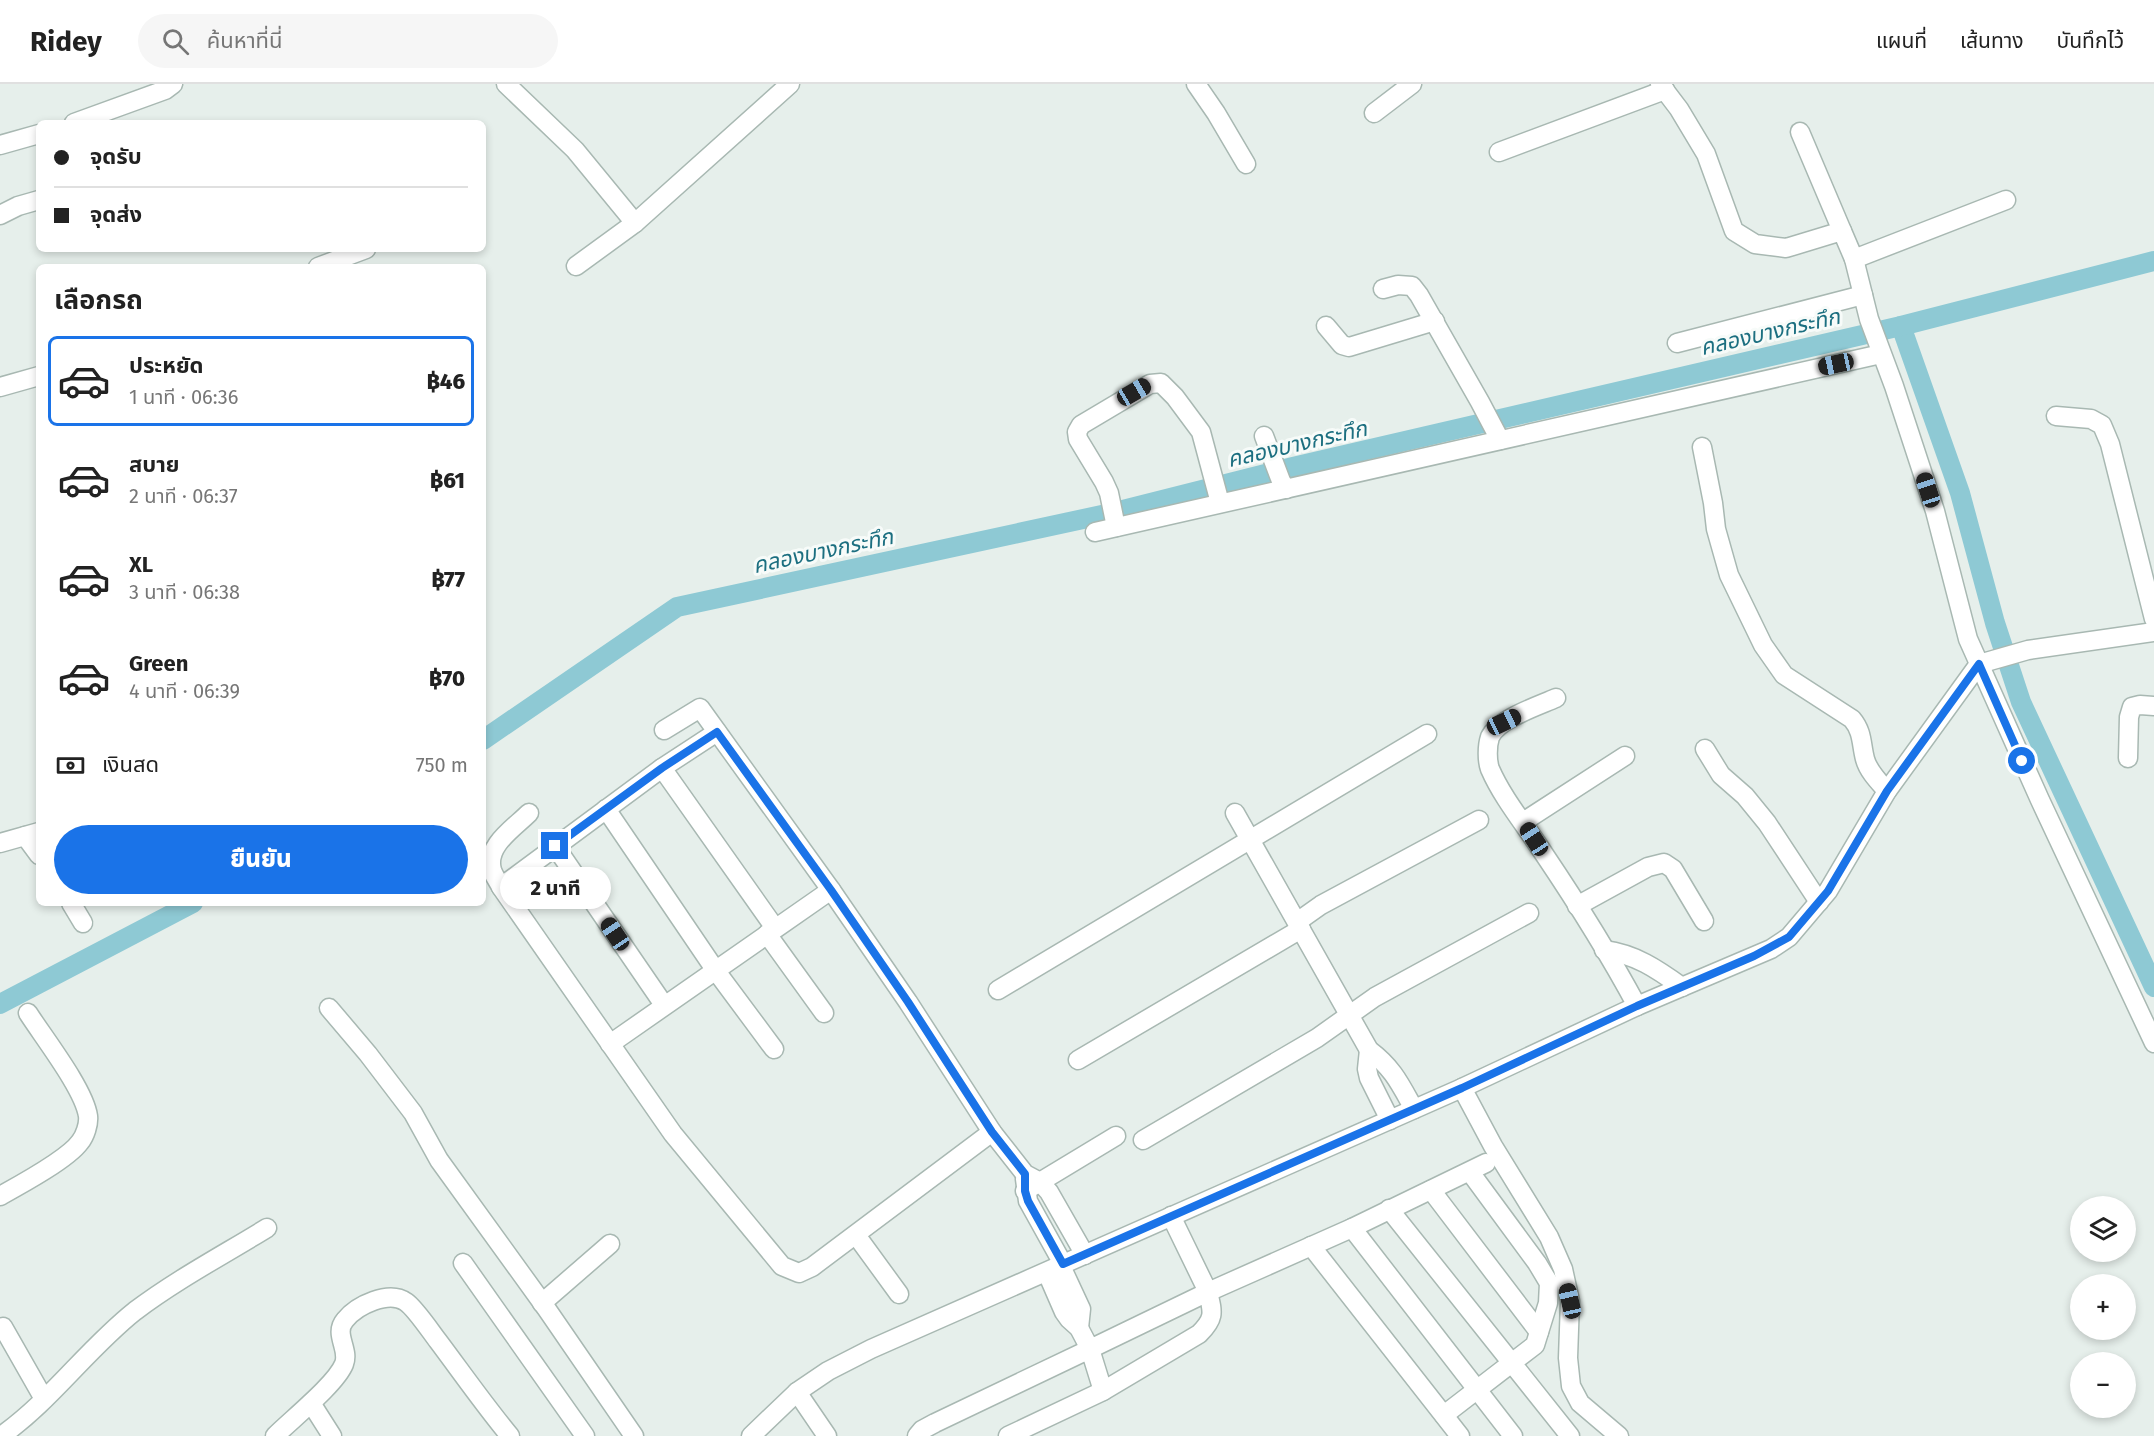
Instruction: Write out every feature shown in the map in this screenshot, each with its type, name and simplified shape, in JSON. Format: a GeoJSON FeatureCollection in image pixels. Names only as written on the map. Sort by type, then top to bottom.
{"type":"FeatureCollection","features":[{"type":"Feature","properties":{"kind":"street"},"geometry":{"type":"LineString","coordinates":[[82,120],[165,90],[173,84]]}},
{"type":"Feature","properties":{"kind":"street"},"geometry":{"type":"LineString","coordinates":[[506,84],[575,150],[635,223]]}},
{"type":"Feature","properties":{"kind":"street"},"geometry":{"type":"LineString","coordinates":[[576,266],[635,223],[790,84]]}},
{"type":"Feature","properties":{"kind":"street"},"geometry":{"type":"LineString","coordinates":[[1196,84],[1246,164]]}},
{"type":"Feature","properties":{"kind":"street"},"geometry":{"type":"LineString","coordinates":[[1374,113],[1412,84]]}},
{"type":"Feature","properties":{"kind":"street"},"geometry":{"type":"LineString","coordinates":[[1499,152],[1663,87],[1706,154],[1734,231],[1755,244],[1786,248],[1842,231]]}},
{"type":"Feature","properties":{"kind":"street"},"geometry":{"type":"LineString","coordinates":[[1800,132],[1854,259],[1869,319],[1894,386],[1935,511],[1968,639],[2154,1043]]}},
{"type":"Feature","properties":{"kind":"street"},"geometry":{"type":"LineString","coordinates":[[0,145],[36,135]]}},
{"type":"Feature","properties":{"kind":"street"},"geometry":{"type":"LineString","coordinates":[[1854,259],[2006,200]]}},
{"type":"Feature","properties":{"kind":"street"},"geometry":{"type":"LineString","coordinates":[[0,215],[36,201]]}},
{"type":"Feature","properties":{"kind":"street"},"geometry":{"type":"LineString","coordinates":[[323,259],[353,252]]}},
{"type":"Feature","properties":{"kind":"street"},"geometry":{"type":"LineString","coordinates":[[1383,289],[1398,285],[1412,286],[1435,321],[1496,433]]}},
{"type":"Feature","properties":{"kind":"street"},"geometry":{"type":"LineString","coordinates":[[1677,343],[1863,295]]}},
{"type":"Feature","properties":{"kind":"street"},"geometry":{"type":"LineString","coordinates":[[1326,326],[1342,345],[1349,347],[1435,321]]}},
{"type":"Feature","properties":{"kind":"street"},"geometry":{"type":"LineString","coordinates":[[1095,532],[1115,524],[1496,433],[1879,348]]}},
{"type":"Feature","properties":{"kind":"street"},"geometry":{"type":"LineString","coordinates":[[0,387],[36,377]]}},
{"type":"Feature","properties":{"kind":"street"},"geometry":{"type":"LineString","coordinates":[[1115,524],[1110,493],[1078,439],[1077,432],[1081,425],[1150,384],[1161,383],[1175,397],[1201,432],[1219,501]]}},
{"type":"Feature","properties":{"kind":"street"},"geometry":{"type":"LineString","coordinates":[[2056,416],[2091,419],[2102,425],[2110,444],[2154,619]]}},
{"type":"Feature","properties":{"kind":"street"},"geometry":{"type":"LineString","coordinates":[[1264,436],[1283,485]]}},
{"type":"Feature","properties":{"kind":"street"},"geometry":{"type":"LineString","coordinates":[[1702,447],[1716,529],[1730,575],[1763,645],[1785,675],[1852,719],[1863,741],[1866,761],[1887,791]]}},
{"type":"Feature","properties":{"kind":"street"},"geometry":{"type":"LineString","coordinates":[[751,1436],[797,1392],[828,1371],[871,1349],[1462,1088],[1637,1006],[1771,949],[1789,937],[1819,902],[1887,791],[1979,664],[2028,650],[2154,633]]}},
{"type":"Feature","properties":{"kind":"street"},"geometry":{"type":"LineString","coordinates":[[1556,698],[1504,722],[1490,736],[1488,752],[1490,767],[1510,804],[1577,906],[1637,1006]]}},
{"type":"Feature","properties":{"kind":"street"},"geometry":{"type":"LineString","coordinates":[[2128,758],[2129,717],[2132,708],[2140,705],[2154,706]]}},
{"type":"Feature","properties":{"kind":"street"},"geometry":{"type":"LineString","coordinates":[[664,730],[700,708],[831,890],[908,1002],[992,1132],[1030,1183],[1049,1192],[1085,1254]]}},
{"type":"Feature","properties":{"kind":"street"},"geometry":{"type":"LineString","coordinates":[[501,887],[662,768],[717,732]]}},
{"type":"Feature","properties":{"kind":"street"},"geometry":{"type":"LineString","coordinates":[[998,990],[1427,734]]}},
{"type":"Feature","properties":{"kind":"street"},"geometry":{"type":"LineString","coordinates":[[1705,749],[1721,775],[1745,796],[1767,823],[1819,902]]}},
{"type":"Feature","properties":{"kind":"street"},"geometry":{"type":"LineString","coordinates":[[1523,822],[1626,756]]}},
{"type":"Feature","properties":{"kind":"street"},"geometry":{"type":"LineString","coordinates":[[662,768],[824,1013]]}},
{"type":"Feature","properties":{"kind":"street"},"geometry":{"type":"LineString","coordinates":[[606,809],[717,971],[774,1049]]}},
{"type":"Feature","properties":{"kind":"street"},"geometry":{"type":"LineString","coordinates":[[529,813],[493,848],[492,870],[501,887],[673,1134],[782,1266],[799,1274],[812,1267],[992,1132]]}},
{"type":"Feature","properties":{"kind":"street"},"geometry":{"type":"LineString","coordinates":[[1235,813],[1369,1050],[1385,1062],[1393,1072],[1414,1109]]}},
{"type":"Feature","properties":{"kind":"street"},"geometry":{"type":"LineString","coordinates":[[1078,1060],[1299,926],[1321,905],[1479,820]]}},
{"type":"Feature","properties":{"kind":"street"},"geometry":{"type":"LineString","coordinates":[[0,843],[32,834]]}},
{"type":"Feature","properties":{"kind":"street"},"geometry":{"type":"LineString","coordinates":[[555,846],[664,1005]]}},
{"type":"Feature","properties":{"kind":"street"},"geometry":{"type":"LineString","coordinates":[[1577,906],[1648,867],[1664,863],[1673,869],[1704,921]]}},
{"type":"Feature","properties":{"kind":"street"},"geometry":{"type":"LineString","coordinates":[[610,1044],[831,890]]}},
{"type":"Feature","properties":{"kind":"street"},"geometry":{"type":"LineString","coordinates":[[73,906],[83,922]]}},
{"type":"Feature","properties":{"kind":"street"},"geometry":{"type":"LineString","coordinates":[[1143,1140],[1317,1038],[1375,997],[1529,913]]}},
{"type":"Feature","properties":{"kind":"street"},"geometry":{"type":"LineString","coordinates":[[1604,950],[1625,953],[1660,971],[1682,987]]}},
{"type":"Feature","properties":{"kind":"street"},"geometry":{"type":"LineString","coordinates":[[329,1008],[413,1113],[439,1160],[634,1436]]}},
{"type":"Feature","properties":{"kind":"street"},"geometry":{"type":"LineString","coordinates":[[0,1196],[45,1170],[80,1144],[85,1135],[88,1119],[84,1101],[75,1084],[28,1013]]}},
{"type":"Feature","properties":{"kind":"street"},"geometry":{"type":"LineString","coordinates":[[1369,1050],[1367,1069],[1369,1078],[1390,1120]]}},
{"type":"Feature","properties":{"kind":"street"},"geometry":{"type":"LineString","coordinates":[[1462,1088],[1493,1146],[1549,1238],[1563,1269],[1570,1301],[1568,1358],[1571,1386],[1580,1403],[1619,1436]]}},
{"type":"Feature","properties":{"kind":"street"},"geometry":{"type":"LineString","coordinates":[[1030,1183],[1116,1136]]}},
{"type":"Feature","properties":{"kind":"street"},"geometry":{"type":"LineString","coordinates":[[917,1436],[928,1426],[1208,1292],[1352,1228],[1478,1167],[1549,1283],[1548,1304],[1535,1345],[1444,1415]]}},
{"type":"Feature","properties":{"kind":"street"},"geometry":{"type":"LineString","coordinates":[[1030,1183],[1033,1212],[1057,1268],[1064,1312],[1079,1328],[1090,1349],[1103,1391]]}},
{"type":"Feature","properties":{"kind":"street"},"geometry":{"type":"LineString","coordinates":[[1431,1190],[1539,1332]]}},
{"type":"Feature","properties":{"kind":"street"},"geometry":{"type":"LineString","coordinates":[[1389,1209],[1570,1436]]}},
{"type":"Feature","properties":{"kind":"street"},"geometry":{"type":"LineString","coordinates":[[1008,1436],[1103,1391],[1199,1334],[1210,1323],[1213,1311],[1208,1292],[1171,1216]]}},
{"type":"Feature","properties":{"kind":"street"},"geometry":{"type":"LineString","coordinates":[[1,1436],[19,1424],[87,1354],[136,1311],[267,1228]]}},
{"type":"Feature","properties":{"kind":"street"},"geometry":{"type":"LineString","coordinates":[[1352,1228],[1513,1436]]}},
{"type":"Feature","properties":{"kind":"street"},"geometry":{"type":"LineString","coordinates":[[856,1235],[899,1294]]}},
{"type":"Feature","properties":{"kind":"street"},"geometry":{"type":"LineString","coordinates":[[542,1303],[610,1244]]}},
{"type":"Feature","properties":{"kind":"street"},"geometry":{"type":"LineString","coordinates":[[1311,1246],[1460,1436]]}},
{"type":"Feature","properties":{"kind":"street"},"geometry":{"type":"LineString","coordinates":[[463,1263],[585,1436]]}},
{"type":"Feature","properties":{"kind":"street"},"geometry":{"type":"LineString","coordinates":[[274,1436],[311,1403],[340,1372],[345,1361],[340,1336],[344,1321],[381,1297],[405,1301],[430,1330],[510,1436]]}},
{"type":"Feature","properties":{"kind":"street"},"geometry":{"type":"LineString","coordinates":[[3,1327],[44,1400]]}},
{"type":"Feature","properties":{"kind":"street"},"geometry":{"type":"LineString","coordinates":[[797,1392],[827,1436]]}},
{"type":"Feature","properties":{"kind":"street"},"geometry":{"type":"LineString","coordinates":[[311,1403],[332,1436]]}},
{"type":"Feature","properties":{"kind":"waterway","name":"คลองบางกระทึก"},"geometry":{"type":"LineString","coordinates":[[486,738],[677,607],[1111,513],[1293,467],[1901,326],[2154,261]]}},
{"type":"Feature","properties":{"kind":"waterway"},"geometry":{"type":"LineString","coordinates":[[1901,326],[1960,493],[1995,623],[2021,702],[2154,987]]}},
{"type":"Feature","properties":{"kind":"waterway","name":"คลองบางกระทึก"},"geometry":{"type":"LineString","coordinates":[[0,1004],[187,906]]}},
{"type":"Feature","properties":{"kind":"route"},"geometry":{"type":"LineString","coordinates":[[555,846],[662,768],[717,732],[782,819],[908,1002],[992,1132],[1025,1174],[1025,1191],[1028,1201],[1063,1264],[1462,1088],[1637,1006],[1771,949],[1789,937],[1828,891],[1887,791],[1979,664],[2022,761]]}}]}
